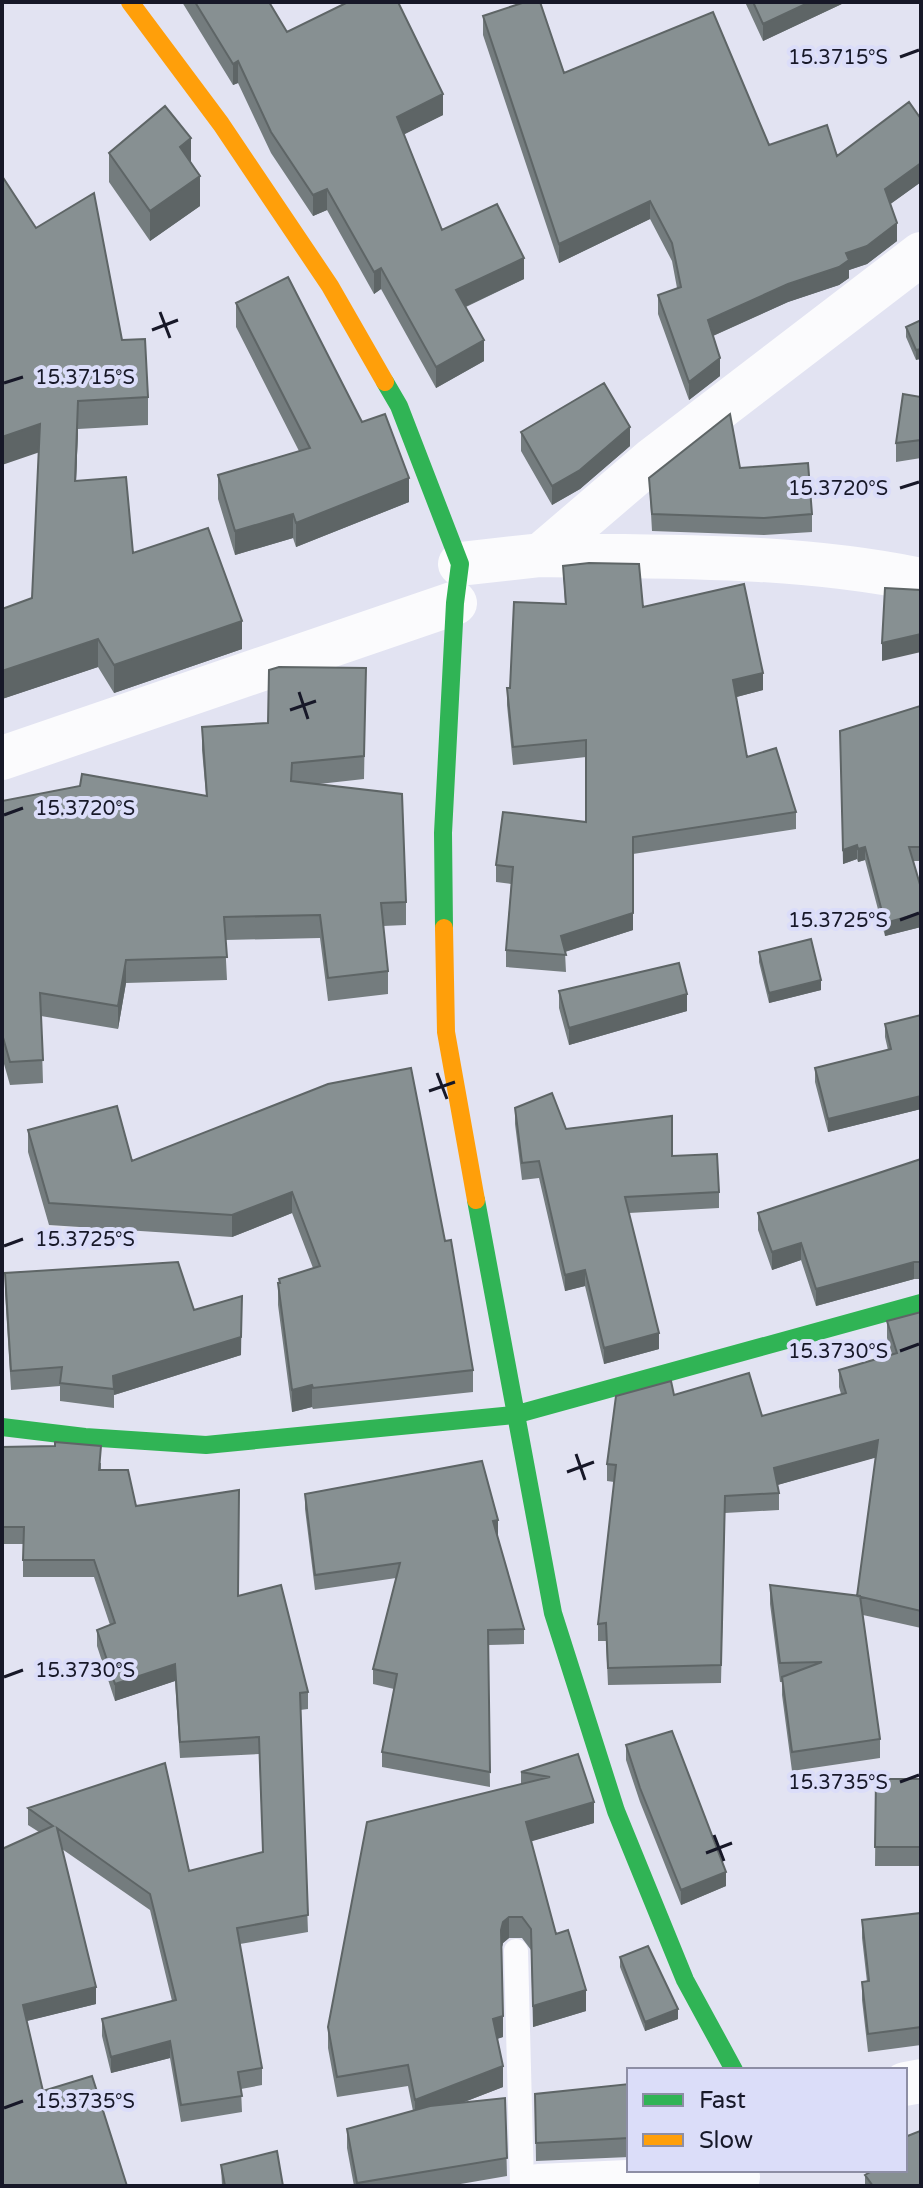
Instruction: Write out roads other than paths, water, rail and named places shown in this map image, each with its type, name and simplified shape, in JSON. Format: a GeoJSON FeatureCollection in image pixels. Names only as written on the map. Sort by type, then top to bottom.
{"type":"FeatureCollection","features":[{"type":"Feature","properties":{"kind":"street"},"geometry":{"type":"LineString","coordinates":[[130,2],[221,124],[330,286],[399,406],[458,584],[443,833],[446,1032],[514,1415],[553,1613],[616,1811],[685,1980],[733,2068]]}},
{"type":"Feature","properties":{"kind":"street"},"geometry":{"type":"LineString","coordinates":[[541,555],[652,460],[921,254]]}},
{"type":"Feature","properties":{"kind":"street"},"geometry":{"type":"LineString","coordinates":[[2,758],[541,555],[748,558],[886,573],[921,580]]}},
{"type":"Feature","properties":{"kind":"street"},"geometry":{"type":"LineString","coordinates":[[2,1427],[85,1437],[206,1445],[514,1415],[921,1303]]}},
{"type":"Feature","properties":{"kind":"street"},"geometry":{"type":"LineString","coordinates":[[539,2186],[739,2178]]}},
{"type":"Feature","properties":{"kind":"lane"},"geometry":{"type":"LineString","coordinates":[[516,1951],[522,2186]]}}]}
